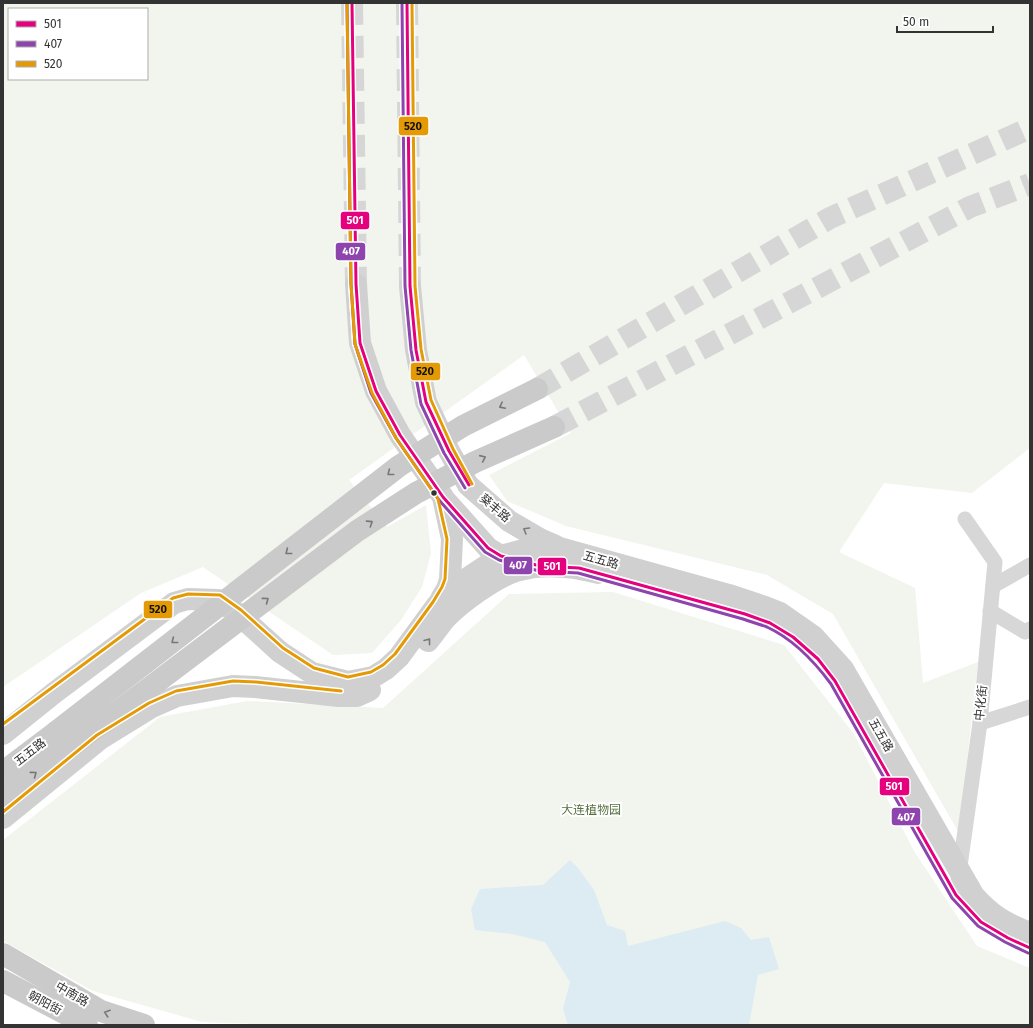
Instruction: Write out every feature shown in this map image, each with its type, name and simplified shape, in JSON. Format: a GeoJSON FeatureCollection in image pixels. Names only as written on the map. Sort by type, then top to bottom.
{"type":"FeatureCollection","features":[{"type":"Feature","properties":{"kind":"main road"},"geometry":{"type":"LineString","coordinates":[[3,730],[174,603],[188,599],[218,600],[238,614],[280,652],[312,673],[348,682],[372,677],[386,669],[399,657],[447,589],[450,580],[452,539],[443,497],[400,435],[376,391],[360,343],[356,284]]}},
{"type":"Feature","properties":{"kind":"main road","name":"葵丰路"},"geometry":{"type":"LineString","coordinates":[[410,286],[416,350],[426,402],[449,451],[468,484],[509,521],[540,539],[560,548]]}},
{"type":"Feature","properties":{"kind":"main road"},"geometry":{"type":"LineString","coordinates":[[3,797],[62,741],[399,466],[463,426],[536,388]]}},
{"type":"Feature","properties":{"kind":"main road"},"geometry":{"type":"LineString","coordinates":[[62,741],[357,531],[416,493],[468,465],[554,427]]}},
{"type":"Feature","properties":{"kind":"main road"},"geometry":{"type":"LineString","coordinates":[[468,484],[468,512]]}},
{"type":"Feature","properties":{"kind":"main road"},"geometry":{"type":"LineString","coordinates":[[443,497],[468,512],[494,552],[540,566]]}},
{"type":"Feature","properties":{"kind":"main road","name":"五五路"},"geometry":{"type":"LineString","coordinates":[[494,552],[531,548],[560,548],[729,595],[765,607],[780,613],[813,636],[843,669],[974,896],[986,909],[1001,920],[1030,933]]}},
{"type":"Feature","properties":{"kind":"main road"},"geometry":{"type":"LineString","coordinates":[[472,596],[482,568],[494,552]]}},
{"type":"Feature","properties":{"kind":"main road","name":"五五路"},"geometry":{"type":"LineString","coordinates":[[3,818],[100,740],[152,707],[177,696],[198,691],[233,686],[339,696],[357,696],[378,687],[405,671],[446,618],[472,596],[496,579],[516,571],[540,566],[579,568],[745,614],[770,623],[793,637],[818,659],[835,681],[956,895],[980,922],[1008,938],[1030,948]]}},
{"type":"Feature","properties":{"kind":"main road"},"geometry":{"type":"LineString","coordinates":[[437,604],[462,582],[482,568]]}},
{"type":"Feature","properties":{"kind":"main road"},"geometry":{"type":"LineString","coordinates":[[100,740],[147,700],[212,653],[214,645],[213,637],[207,627],[183,613],[173,611],[160,613]]}},
{"type":"Feature","properties":{"kind":"main road"},"geometry":{"type":"LineString","coordinates":[[3,734],[54,693]]}},
{"type":"Feature","properties":{"kind":"main road","name":"五五路"},"geometry":{"type":"LineString","coordinates":[[5,772],[62,741]]}},
{"type":"Feature","properties":{"kind":"main road","name":"中南路"},"geometry":{"type":"LineString","coordinates":[[6,955],[101,1011],[144,1025]]}},
{"type":"Feature","properties":{"kind":"main road","name":"朝阳街"},"geometry":{"type":"LineString","coordinates":[[3,981],[87,1025]]}},
{"type":"Feature","properties":{"kind":"street","name":"中化街"},"geometry":{"type":"LineString","coordinates":[[956,895],[980,722],[995,562],[965,519]]}},
{"type":"Feature","properties":{"kind":"street"},"geometry":{"type":"LineString","coordinates":[[992,586],[1030,565]]}},
{"type":"Feature","properties":{"kind":"street"},"geometry":{"type":"LineString","coordinates":[[990,611],[1025,632],[1030,629]]}},
{"type":"Feature","properties":{"kind":"street"},"geometry":{"type":"LineString","coordinates":[[980,722],[1030,708]]}},
{"type":"Feature","properties":{"kind":"green space"},"geometry":{"type":"Polygon","coordinates":[[[3,3],[1030,3],[1030,448],[972,493],[884,483],[839,552],[915,588],[923,683],[978,662],[959,833],[833,614],[767,575],[566,526],[507,501],[489,475],[571,433],[524,355],[349,480],[387,527],[426,505],[431,553],[422,587],[401,620],[372,653],[333,655],[203,567],[141,593],[3,687],[3,3]]]}},
{"type":"Feature","properties":{"kind":"green space","name":"大连植物园"},"geometry":{"type":"Polygon","coordinates":[[[613,592],[784,645],[854,734],[914,851],[977,946],[1030,968],[1030,1025],[284,1025],[202,1022],[93,991],[3,941],[3,840],[160,717],[247,701],[383,708],[509,594],[613,592]]]}},
{"type":"Feature","properties":{"kind":"shaded area"},"geometry":{"type":"Polygon","coordinates":[[[570,860],[578,868],[594,890],[607,925],[625,931],[628,946],[725,921],[741,928],[751,940],[769,937],[779,969],[758,975],[749,1025],[568,1025],[563,1009],[570,982],[545,942],[512,934],[475,930],[471,909],[480,889],[543,885],[570,860]]]}},
{"type":"Feature","properties":{"kind":"tunnel"},"geometry":{"type":"LineString","coordinates":[[352,3],[356,284]]}},
{"type":"Feature","properties":{"kind":"tunnel"},"geometry":{"type":"LineString","coordinates":[[407,3],[410,286]]}},
{"type":"Feature","properties":{"kind":"tunnel"},"geometry":{"type":"LineString","coordinates":[[537,389],[830,218],[1030,128]]}},
{"type":"Feature","properties":{"kind":"tunnel"},"geometry":{"type":"LineString","coordinates":[[554,427],[970,207],[1030,184]]}},
{"type":"Feature","properties":{"kind":"transit line","name":"407"},"geometry":{"type":"LineString","coordinates":[[347,3],[351,284],[355,344],[371,393],[396,438],[439,500],[485,552],[499,560],[539,571],[578,573],[743,619],[767,627],[794,644],[810,659],[831,684],[952,898],[978,926],[1005,942],[1028,953]]}},
{"type":"Feature","properties":{"kind":"transit line","name":"520"},"geometry":{"type":"LineString","coordinates":[[3,724],[173,598],[188,594],[220,595],[241,610],[283,648],[314,668],[348,677],[371,672],[383,665],[395,654],[433,602],[442,587],[445,579],[447,539],[438,499],[396,438],[372,393],[355,344],[351,284],[347,3]]}},
{"type":"Feature","properties":{"kind":"transit line","name":"501"},"geometry":{"type":"LineString","coordinates":[[352,3],[356,284],[360,343],[376,391],[400,435],[443,497],[488,548],[501,556],[540,566],[579,568],[745,614],[770,623],[793,637],[818,659],[835,681],[956,895],[981,922],[1008,938],[1030,948]]}},
{"type":"Feature","properties":{"kind":"transit line","name":"407"},"geometry":{"type":"LineString","coordinates":[[402,3],[405,286],[411,350],[421,404],[444,453],[465,488]]}},
{"type":"Feature","properties":{"kind":"transit line","name":"501"},"geometry":{"type":"LineString","coordinates":[[407,3],[410,286],[416,350],[426,402],[449,451],[469,485]]}},
{"type":"Feature","properties":{"kind":"transit line","name":"520"},"geometry":{"type":"LineString","coordinates":[[412,3],[415,286],[421,349],[431,400],[453,449],[472,484]]}},
{"type":"Feature","properties":{"kind":"transit line","name":"520"},"geometry":{"type":"LineString","coordinates":[[3,812],[97,735],[149,703],[176,691],[233,681],[341,691]]}}]}
